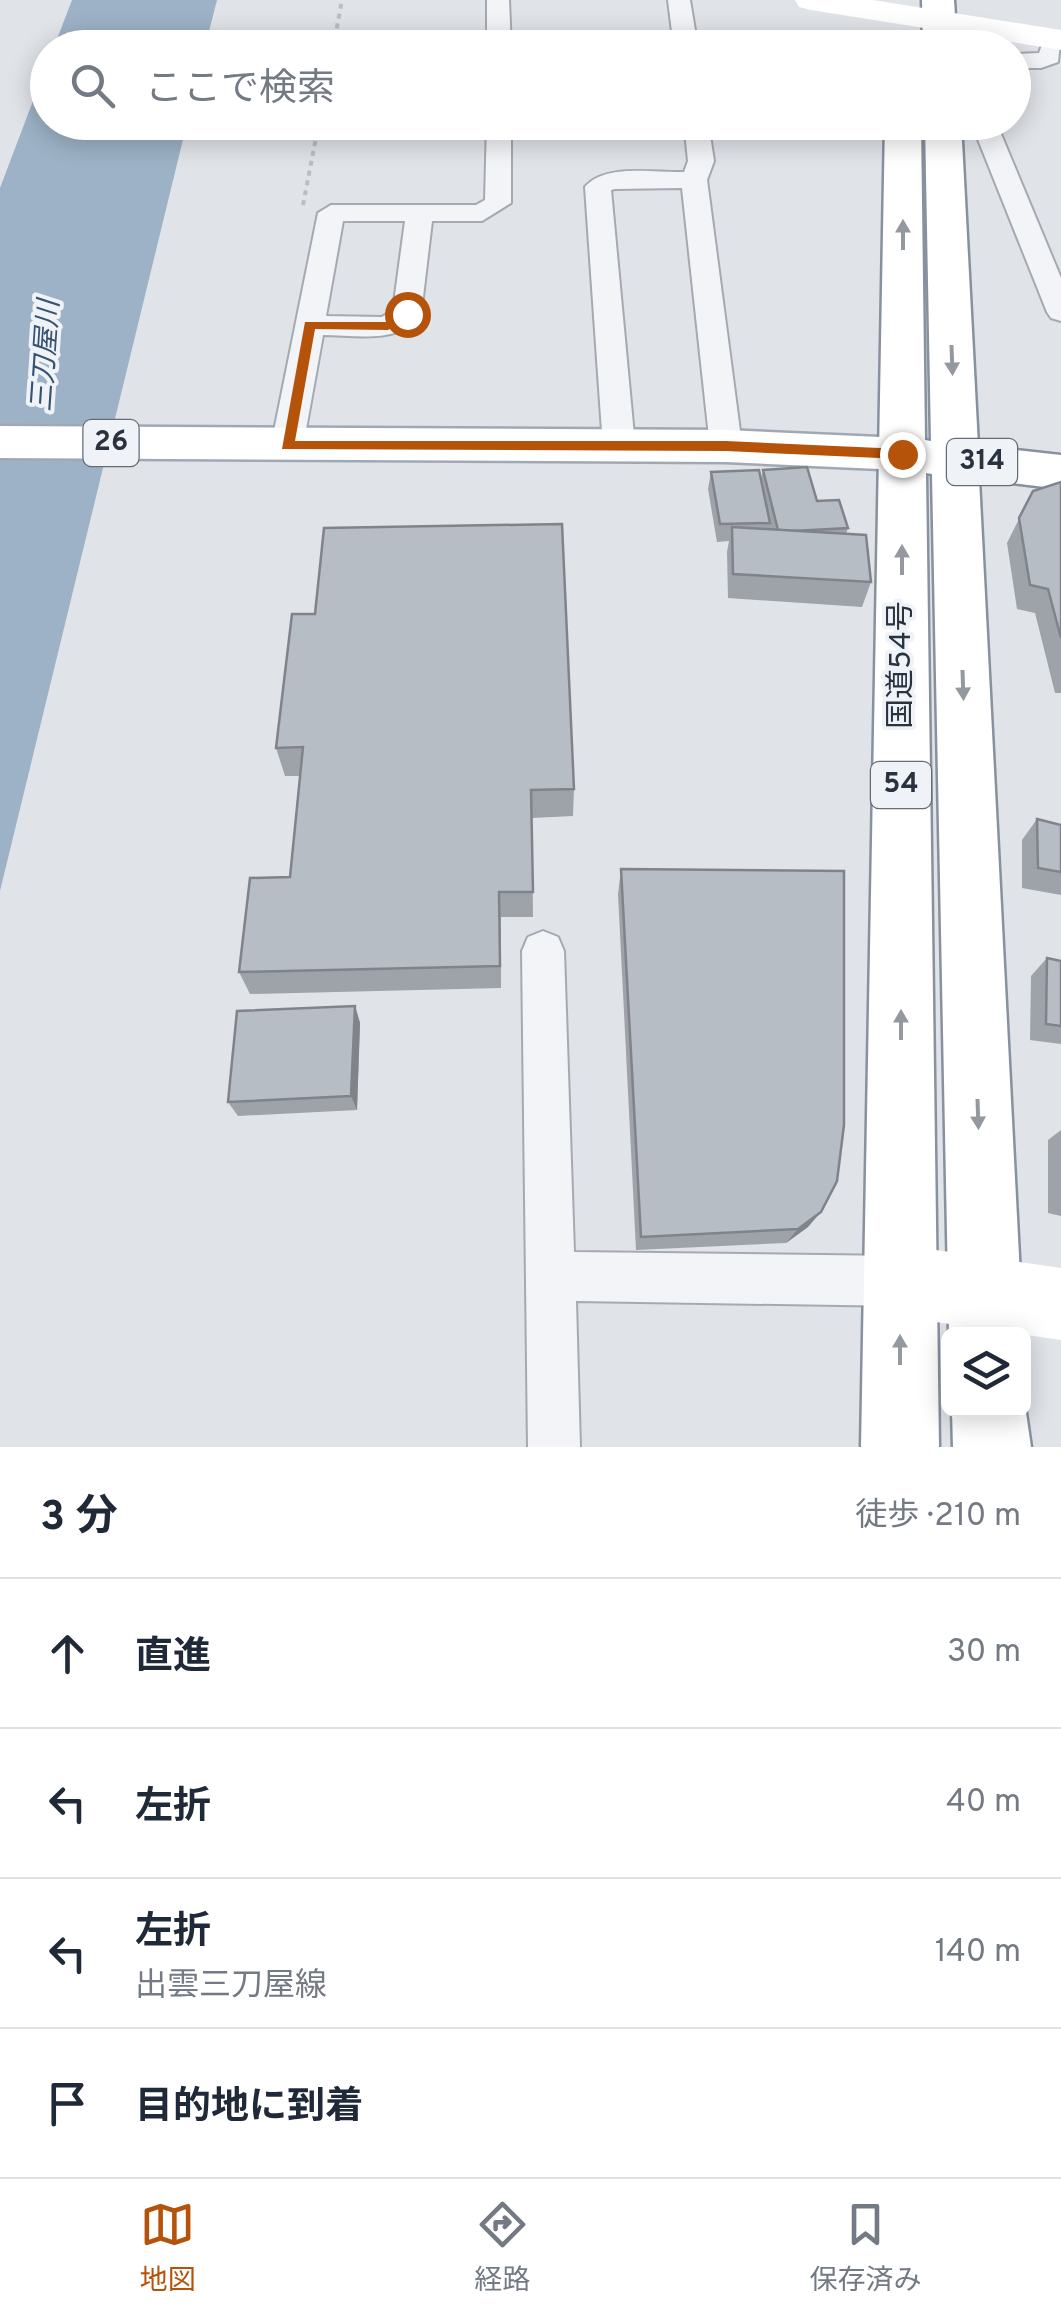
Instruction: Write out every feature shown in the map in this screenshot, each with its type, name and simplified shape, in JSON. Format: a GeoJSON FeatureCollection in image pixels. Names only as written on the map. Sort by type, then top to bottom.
{"type":"FeatureCollection","features":[{"type":"Feature","properties":{"kind":"main road"},"geometry":{"type":"LineString","coordinates":[[811,0],[903,21],[991,30]]}},
{"type":"Feature","properties":{"kind":"main road"},"geometry":{"type":"LineString","coordinates":[[1031,36],[1057,40]]}},
{"type":"Feature","properties":{"kind":"main road","name":"国道54号"},"geometry":{"type":"LineString","coordinates":[[904,140],[985,1313]]}},
{"type":"Feature","properties":{"kind":"main road","name":"国道54号"},"geometry":{"type":"LineString","coordinates":[[900,1447],[900,1281],[942,140]]}},
{"type":"Feature","properties":{"kind":"main road","name":"26"},"geometry":{"type":"LineString","coordinates":[[0,442],[726,446],[929,457]]}},
{"type":"Feature","properties":{"kind":"main road","name":"314"},"geometry":{"type":"LineString","coordinates":[[929,457],[1061,472]]}},
{"type":"Feature","properties":{"kind":"main road"},"geometry":{"type":"LineString","coordinates":[[900,1281],[985,1313],[1061,1304]]}},
{"type":"Feature","properties":{"kind":"main road"},"geometry":{"type":"LineString","coordinates":[[990,1417],[992,1447]]}},
{"type":"Feature","properties":{"kind":"street"},"geometry":{"type":"LineString","coordinates":[[498,0],[499,30]]}},
{"type":"Feature","properties":{"kind":"street"},"geometry":{"type":"LineString","coordinates":[[679,0],[683,30]]}},
{"type":"Feature","properties":{"kind":"street"},"geometry":{"type":"LineString","coordinates":[[1031,61],[1050,57],[1057,40]]}},
{"type":"Feature","properties":{"kind":"street"},"geometry":{"type":"LineString","coordinates":[[287,446],[331,212],[482,213],[498,203],[499,140]]}},
{"type":"Feature","properties":{"kind":"street"},"geometry":{"type":"LineString","coordinates":[[699,140],[702,161],[694,180],[726,446]]}},
{"type":"Feature","properties":{"kind":"street"},"geometry":{"type":"LineString","coordinates":[[990,140],[1061,312]]}},
{"type":"Feature","properties":{"kind":"street"},"geometry":{"type":"LineString","coordinates":[[619,446],[598,187],[610,181],[694,180]]}},
{"type":"Feature","properties":{"kind":"street"},"geometry":{"type":"LineString","coordinates":[[309,325],[388,326],[407,314],[419,213]]}},
{"type":"Feature","properties":{"kind":"street"},"geometry":{"type":"LineString","coordinates":[[542,952],[554,1447]]}},
{"type":"Feature","properties":{"kind":"street"},"geometry":{"type":"LineString","coordinates":[[549,1276],[900,1281]]}},
{"type":"Feature","properties":{"kind":"path"},"geometry":{"type":"LineString","coordinates":[[336,30],[342,0]]}},
{"type":"Feature","properties":{"kind":"water"},"geometry":{"type":"Polygon","coordinates":[[[72,0],[217,0],[209,30],[61,30],[72,0]]]}},
{"type":"Feature","properties":{"kind":"water","name":"三刀屋川"},"geometry":{"type":"Polygon","coordinates":[[[30,109],[30,140],[183,140],[0,891],[0,188],[30,109]]]}},
{"type":"Feature","properties":{"kind":"building"},"geometry":{"type":"Polygon","coordinates":[[[807,467],[817,501],[839,500],[848,528],[778,530],[763,470],[807,467]]]}},
{"type":"Feature","properties":{"kind":"building"},"geometry":{"type":"Polygon","coordinates":[[[759,470],[770,523],[720,524],[711,472],[759,470]]]}},
{"type":"Feature","properties":{"kind":"building"},"geometry":{"type":"Polygon","coordinates":[[[1061,482],[1061,638],[1048,589],[1030,585],[1019,518],[1033,491],[1061,482]]]}},
{"type":"Feature","properties":{"kind":"building"},"geometry":{"type":"Polygon","coordinates":[[[562,524],[574,789],[531,790],[533,892],[499,892],[500,966],[239,972],[250,878],[290,877],[303,747],[276,748],[292,614],[315,614],[324,528],[562,524]]]}},
{"type":"Feature","properties":{"kind":"building"},"geometry":{"type":"Polygon","coordinates":[[[732,527],[866,535],[871,582],[733,574],[732,527]]]}},
{"type":"Feature","properties":{"kind":"building"},"geometry":{"type":"Polygon","coordinates":[[[1037,819],[1061,825],[1061,872],[1038,868],[1037,819]]]}},
{"type":"Feature","properties":{"kind":"building"},"geometry":{"type":"Polygon","coordinates":[[[621,869],[844,871],[844,1125],[837,1181],[821,1212],[798,1229],[641,1237],[621,869]]]}},
{"type":"Feature","properties":{"kind":"building"},"geometry":{"type":"Polygon","coordinates":[[[1047,958],[1061,961],[1061,1026],[1046,1024],[1047,958]]]}},
{"type":"Feature","properties":{"kind":"building"},"geometry":{"type":"Polygon","coordinates":[[[355,1006],[351,1096],[228,1102],[237,1011],[355,1006]]]}},
{"type":"Feature","properties":{"kind":"route"},"geometry":{"type":"LineString","coordinates":[[407,314],[388,326],[309,325],[287,446],[726,446],[902,454]]}}]}
